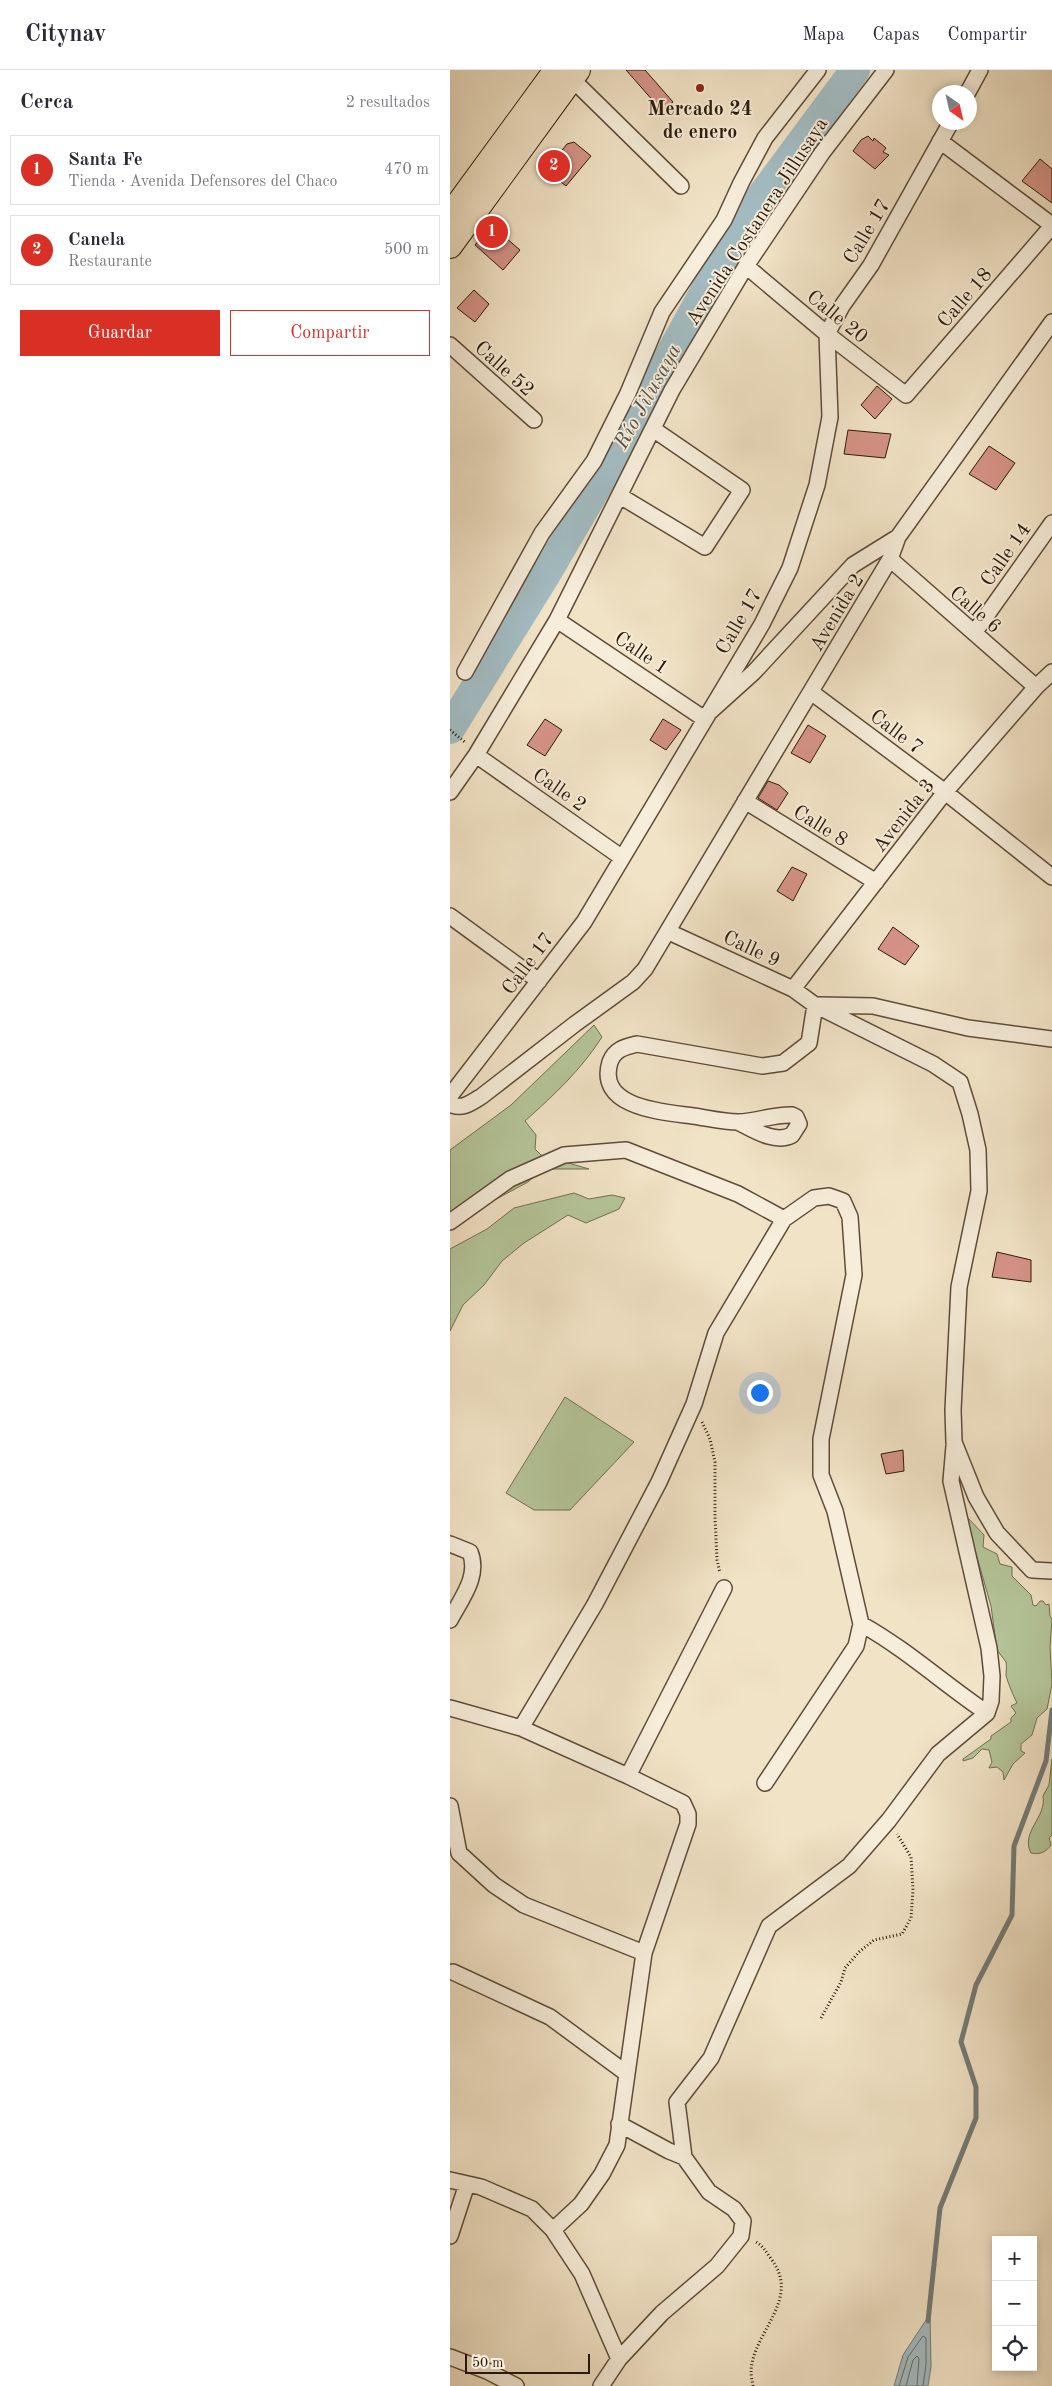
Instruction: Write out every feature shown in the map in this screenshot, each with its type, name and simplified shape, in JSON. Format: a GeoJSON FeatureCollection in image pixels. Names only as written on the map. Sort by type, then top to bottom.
{"type":"FeatureCollection","features":[{"type":"Feature","properties":{"kind":"main road"},"geometry":{"type":"LineString","coordinates":[[450,215],[568,72]]}},
{"type":"Feature","properties":{"kind":"main road"},"geometry":{"type":"LineString","coordinates":[[450,246],[568,72]]}},
{"type":"Feature","properties":{"kind":"street"},"geometry":{"type":"LineString","coordinates":[[465,672],[507,600],[542,533],[594,462],[628,393],[662,312],[724,220],[741,182],[765,138],[818,70]]}},
{"type":"Feature","properties":{"kind":"street","name":"Avenida Costanera Jillusaya"},"geometry":{"type":"LineString","coordinates":[[450,792],[476,754],[558,620],[672,390],[746,266],[822,153],[886,70]]}},
{"type":"Feature","properties":{"kind":"street"},"geometry":{"type":"LineString","coordinates":[[972,85],[980,70]]}},
{"type":"Feature","properties":{"kind":"street"},"geometry":{"type":"LineString","coordinates":[[568,72],[681,186]]}},
{"type":"Feature","properties":{"kind":"street","name":"Calle 17"},"geometry":{"type":"LineString","coordinates":[[450,1096],[584,922],[621,857],[650,813],[704,718],[762,624],[790,568],[817,485],[830,417],[827,334],[842,306],[871,265],[946,130]]}},
{"type":"Feature","properties":{"kind":"street"},"geometry":{"type":"LineString","coordinates":[[940,141],[1052,225]]}},
{"type":"Feature","properties":{"kind":"street","name":"Calle 18"},"geometry":{"type":"LineString","coordinates":[[906,395],[1052,225]]}},
{"type":"Feature","properties":{"kind":"street","name":"Calle 20"},"geometry":{"type":"LineString","coordinates":[[746,266],[827,334],[906,395]]}},
{"type":"Feature","properties":{"kind":"street","name":"Avenida 2"},"geometry":{"type":"LineString","coordinates":[[450,1104],[455,1106],[467,1105],[482,1096],[633,982],[646,969],[890,560],[898,538],[1052,322]]}},
{"type":"Feature","properties":{"kind":"street","name":"Calle 52"},"geometry":{"type":"LineString","coordinates":[[450,345],[534,420]]}},
{"type":"Feature","properties":{"kind":"street"},"geometry":{"type":"LineString","coordinates":[[620,496],[705,547],[742,490],[653,429]]}},
{"type":"Feature","properties":{"kind":"street","name":"Calle 14"},"geometry":{"type":"LineString","coordinates":[[974,634],[1052,523]]}},
{"type":"Feature","properties":{"kind":"street"},"geometry":{"type":"LineString","coordinates":[[704,718],[754,672],[853,565],[898,538]]}},
{"type":"Feature","properties":{"kind":"street","name":"Calle 6"},"geometry":{"type":"LineString","coordinates":[[890,560],[1036,688]]}},
{"type":"Feature","properties":{"kind":"street","name":"Calle 1"},"geometry":{"type":"LineString","coordinates":[[558,620],[704,718]]}},
{"type":"Feature","properties":{"kind":"street","name":"Avenida 3"},"geometry":{"type":"LineString","coordinates":[[793,989],[945,792],[1052,672]]}},
{"type":"Feature","properties":{"kind":"street","name":"Calle 7"},"geometry":{"type":"LineString","coordinates":[[811,692],[945,792],[1052,878]]}},
{"type":"Feature","properties":{"kind":"street","name":"Calle 2"},"geometry":{"type":"LineString","coordinates":[[476,754],[621,857]]}},
{"type":"Feature","properties":{"kind":"street","name":"Calle 8"},"geometry":{"type":"LineString","coordinates":[[745,801],[876,882]]}},
{"type":"Feature","properties":{"kind":"street"},"geometry":{"type":"LineString","coordinates":[[450,916],[539,981]]}},
{"type":"Feature","properties":{"kind":"street","name":"Calle 9"},"geometry":{"type":"LineString","coordinates":[[669,932],[793,989],[816,1005],[933,1064],[960,1082],[978,1150],[979,1191],[959,1287],[953,1410],[954,1442]]}},
{"type":"Feature","properties":{"kind":"street"},"geometry":{"type":"LineString","coordinates":[[738,1122],[637,1107],[623,1099],[610,1084],[608,1069],[613,1055],[622,1048],[637,1044],[762,1066],[783,1063],[798,1053],[808,1043],[816,1005],[873,1006],[968,1028],[1052,1039]]}},
{"type":"Feature","properties":{"kind":"street"},"geometry":{"type":"LineString","coordinates":[[450,1222],[510,1179],[564,1156],[626,1150],[738,1194],[784,1219]]}},
{"type":"Feature","properties":{"kind":"street"},"geometry":{"type":"LineString","coordinates":[[521,1728],[595,1604],[659,1482],[694,1404],[716,1333],[784,1219],[814,1198],[829,1196],[843,1201],[850,1217],[854,1275],[821,1439],[821,1475],[834,1511],[862,1624],[856,1646],[766,1783]]}},
{"type":"Feature","properties":{"kind":"street"},"geometry":{"type":"LineString","coordinates":[[954,1442],[976,1497],[997,1533],[1032,1570],[1052,1571]]}},
{"type":"Feature","properties":{"kind":"street"},"geometry":{"type":"LineString","coordinates":[[601,2386],[619,2359],[662,2313],[717,2266],[742,2236],[742,2221],[734,2209],[709,2192],[684,2157],[677,2102],[711,2058],[769,1926],[849,1866],[889,1820],[938,1754],[987,1714],[991,1701],[992,1676],[989,1648],[951,1481],[954,1442]]}},
{"type":"Feature","properties":{"kind":"street"},"geometry":{"type":"LineString","coordinates":[[450,1544],[470,1552],[474,1562],[472,1576],[465,1594],[450,1620]]}},
{"type":"Feature","properties":{"kind":"street"},"geometry":{"type":"LineString","coordinates":[[628,1776],[724,1588]]}},
{"type":"Feature","properties":{"kind":"street"},"geometry":{"type":"LineString","coordinates":[[862,1624],[892,1641],[953,1690],[987,1714]]}},
{"type":"Feature","properties":{"kind":"street"},"geometry":{"type":"LineString","coordinates":[[450,1708],[521,1728],[683,1803],[688,1814],[688,1824],[644,1953],[617,2145],[602,2174],[581,2204],[553,2230]]}},
{"type":"Feature","properties":{"kind":"street"},"geometry":{"type":"LineString","coordinates":[[450,1806],[459,1853],[494,1885],[524,1905],[644,1953]]}},
{"type":"Feature","properties":{"kind":"street"},"geometry":{"type":"LineString","coordinates":[[453,1972],[550,2018],[626,2073]]}},
{"type":"Feature","properties":{"kind":"street"},"geometry":{"type":"LineString","coordinates":[[619,2124],[684,2157]]}},
{"type":"Feature","properties":{"kind":"street"},"geometry":{"type":"LineString","coordinates":[[450,2180],[481,2187],[532,2209],[553,2230],[582,2274],[619,2359]]}},
{"type":"Feature","properties":{"kind":"street"},"geometry":{"type":"LineString","coordinates":[[450,2236],[467,2184]]}},
{"type":"Feature","properties":{"kind":"street"},"geometry":{"type":"LineString","coordinates":[[450,2357],[487,2371],[516,2386]]}},
{"type":"Feature","properties":{"kind":"path"},"geometry":{"type":"LineString","coordinates":[[450,730],[460,736]]}},
{"type":"Feature","properties":{"kind":"path"},"geometry":{"type":"LineString","coordinates":[[694,1404],[710,1439],[715,1462],[717,1560],[724,1588]]}},
{"type":"Feature","properties":{"kind":"path"},"geometry":{"type":"LineString","coordinates":[[821,2018],[841,1982],[845,1968],[859,1952],[874,1940],[902,1934],[911,1918],[913,1890],[911,1857],[889,1820]]}},
{"type":"Feature","properties":{"kind":"path"},"geometry":{"type":"LineString","coordinates":[[742,2236],[761,2245],[781,2272],[779,2306],[761,2339],[751,2370],[753,2386]]}},
{"type":"Feature","properties":{"kind":"green space"},"geometry":{"type":"Polygon","coordinates":[[[594,1025],[602,1037],[594,1049],[566,1082],[525,1121],[536,1135],[535,1149],[541,1155],[589,1169],[543,1169],[528,1182],[450,1224],[450,1150],[511,1105],[594,1025]]]}},
{"type":"Feature","properties":{"kind":"green space"},"geometry":{"type":"Polygon","coordinates":[[[574,1193],[589,1199],[612,1195],[625,1198],[619,1209],[586,1223],[568,1215],[524,1243],[502,1261],[484,1285],[463,1305],[450,1331],[450,1249],[487,1229],[514,1208],[574,1193]]]}},
{"type":"Feature","properties":{"kind":"green space"},"geometry":{"type":"Polygon","coordinates":[[[565,1397],[634,1442],[570,1510],[534,1510],[506,1493],[565,1397]]]}},
{"type":"Feature","properties":{"kind":"green space"},"geometry":{"type":"Polygon","coordinates":[[[968,1518],[984,1535],[983,1547],[997,1554],[1000,1564],[1012,1567],[1012,1576],[1031,1595],[1033,1605],[1036,1606],[1040,1601],[1043,1601],[1046,1605],[1049,1604],[1052,1619],[1050,1647],[1052,1684],[1047,1709],[1037,1718],[1032,1735],[1021,1744],[1021,1751],[1025,1753],[1013,1764],[1004,1780],[1003,1772],[997,1767],[989,1768],[992,1762],[989,1750],[982,1749],[973,1758],[963,1761],[963,1759],[991,1739],[991,1736],[1011,1722],[1011,1718],[1016,1713],[1011,1706],[1017,1703],[1006,1675],[1006,1662],[997,1650],[991,1606],[966,1519],[968,1518]]]}},
{"type":"Feature","properties":{"kind":"green space"},"geometry":{"type":"Polygon","coordinates":[[[1052,1759],[1052,1835],[1049,1838],[1051,1845],[1037,1854],[1031,1853],[1029,1838],[1041,1811],[1043,1796],[1049,1785],[1052,1759]]]}},
{"type":"Feature","properties":{"kind":"water"},"geometry":{"type":"Polygon","coordinates":[[[930,2314],[931,2366],[928,2386],[894,2386],[903,2355],[930,2314]]]}},
{"type":"Feature","properties":{"kind":"building"},"geometry":{"type":"Polygon","coordinates":[[[626,70],[645,70],[673,102],[662,111],[626,70]]]}},
{"type":"Feature","properties":{"kind":"building"},"geometry":{"type":"Polygon","coordinates":[[[868,136],[873,141],[874,138],[886,148],[883,152],[889,155],[875,169],[853,151],[861,140],[868,136]]]}},
{"type":"Feature","properties":{"kind":"building"},"geometry":{"type":"Polygon","coordinates":[[[574,142],[591,156],[566,186],[546,170],[567,144],[574,142]]]}},
{"type":"Feature","properties":{"kind":"building"},"geometry":{"type":"Polygon","coordinates":[[[1040,159],[1052,169],[1052,203],[1022,181],[1040,159]]]}},
{"type":"Feature","properties":{"kind":"building"},"geometry":{"type":"Polygon","coordinates":[[[492,226],[520,250],[503,270],[475,245],[492,226]]]}},
{"type":"Feature","properties":{"kind":"building"},"geometry":{"type":"Polygon","coordinates":[[[474,290],[489,304],[475,322],[457,308],[474,290]]]}},
{"type":"Feature","properties":{"kind":"building"},"geometry":{"type":"Polygon","coordinates":[[[877,386],[892,399],[875,419],[861,405],[877,386]]]}},
{"type":"Feature","properties":{"kind":"building"},"geometry":{"type":"Polygon","coordinates":[[[848,430],[891,434],[885,458],[844,454],[848,430]]]}},
{"type":"Feature","properties":{"kind":"building"},"geometry":{"type":"Polygon","coordinates":[[[989,446],[1015,463],[996,490],[969,474],[989,446]]]}},
{"type":"Feature","properties":{"kind":"building"},"geometry":{"type":"Polygon","coordinates":[[[545,719],[562,730],[545,756],[527,745],[545,719]]]}},
{"type":"Feature","properties":{"kind":"building"},"geometry":{"type":"Polygon","coordinates":[[[663,719],[681,730],[666,750],[650,740],[663,719]]]}},
{"type":"Feature","properties":{"kind":"building"},"geometry":{"type":"Polygon","coordinates":[[[808,725],[826,736],[810,763],[791,753],[808,725]]]}},
{"type":"Feature","properties":{"kind":"building"},"geometry":{"type":"Polygon","coordinates":[[[768,781],[779,785],[788,793],[777,810],[758,798],[768,781]]]}},
{"type":"Feature","properties":{"kind":"building"},"geometry":{"type":"Polygon","coordinates":[[[792,867],[807,874],[793,901],[777,891],[792,867]]]}},
{"type":"Feature","properties":{"kind":"building"},"geometry":{"type":"Polygon","coordinates":[[[893,927],[919,946],[905,965],[878,949],[893,927]]]}},
{"type":"Feature","properties":{"kind":"building"},"geometry":{"type":"Polygon","coordinates":[[[997,1252],[1031,1260],[1031,1282],[992,1277],[997,1252]]]}},
{"type":"Feature","properties":{"kind":"building"},"geometry":{"type":"Polygon","coordinates":[[[903,1450],[904,1471],[886,1474],[881,1454],[903,1450]]]}},
{"type":"Feature","properties":{"kind":"waterway","name":"Río Jilusaya"},"geometry":{"type":"LineString","coordinates":[[450,729],[546,574],[602,478],[746,217],[855,70]]}},
{"type":"Feature","properties":{"kind":"waterway"},"geometry":{"type":"LineString","coordinates":[[928,2321],[940,2208],[976,2118],[976,2087],[961,2042],[976,1985],[1012,1915],[1014,1846],[1046,1761],[1052,1710]]}},
{"type":"Feature","properties":{"kind":"place","name":"Mercado 24 de enero"},"geometry":{"type":"Point","coordinates":[700,88]}},
{"type":"Feature","properties":{"kind":"place","name":"Canela"},"geometry":{"type":"Point","coordinates":[554,166]}},
{"type":"Feature","properties":{"kind":"place","name":"Santa Fe"},"geometry":{"type":"Point","coordinates":[492,232]}}]}
